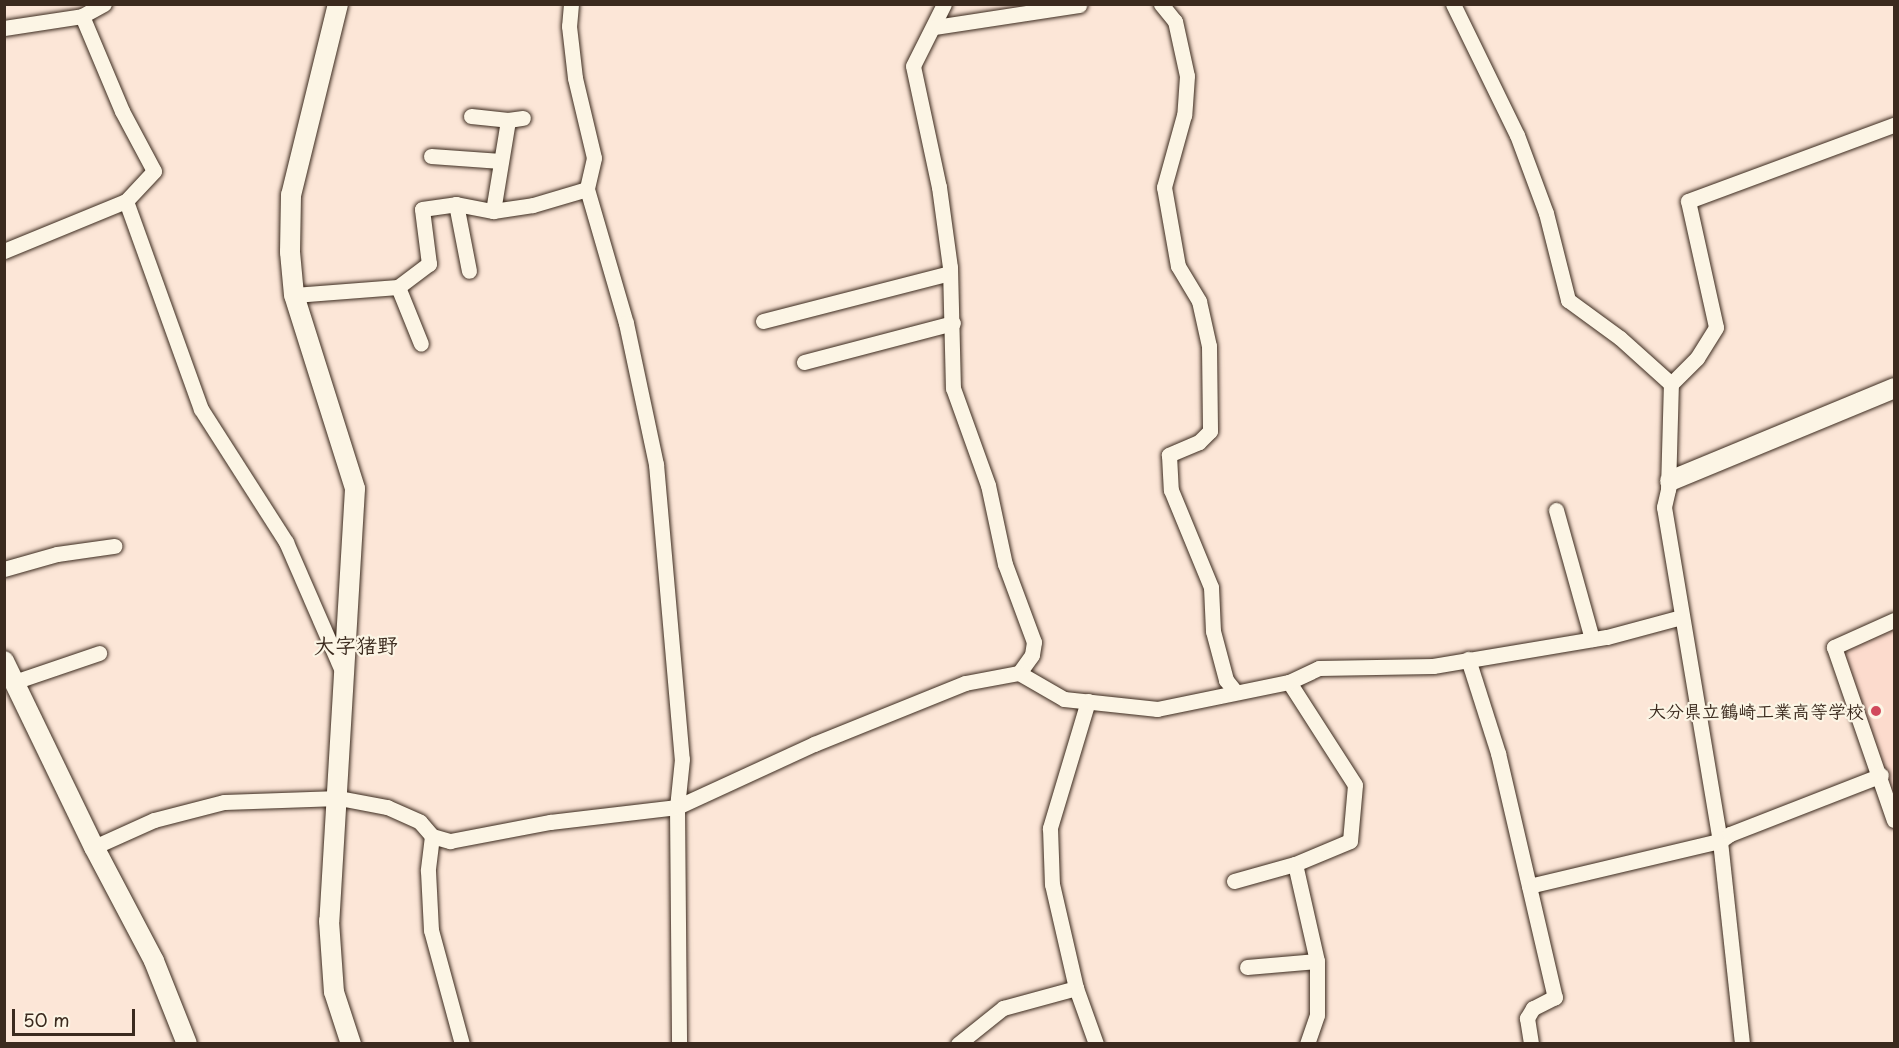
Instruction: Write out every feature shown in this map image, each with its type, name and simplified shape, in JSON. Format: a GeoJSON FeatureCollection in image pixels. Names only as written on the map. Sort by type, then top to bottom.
{"type":"FeatureCollection","features":[{"type":"Feature","properties":{"kind":"street"},"geometry":{"type":"LineString","coordinates":[[4,28],[82,16],[104,4]]}},
{"type":"Feature","properties":{"kind":"street"},"geometry":{"type":"LineString","coordinates":[[338,4],[291,195],[294,296],[355,489],[339,798],[329,921],[334,992],[351,1044]]}},
{"type":"Feature","properties":{"kind":"street"},"geometry":{"type":"LineString","coordinates":[[571,4],[569,26],[575,78],[594,158],[587,189],[626,323],[656,464],[665,592],[678,691],[682,759],[677,807],[679,1044]]}},
{"type":"Feature","properties":{"kind":"street"},"geometry":{"type":"LineString","coordinates":[[944,4],[935,27],[913,66],[939,187],[950,273],[953,388],[987,485],[1005,564],[1034,642],[1032,655],[1019,674]]}},
{"type":"Feature","properties":{"kind":"street"},"geometry":{"type":"LineString","coordinates":[[1161,4],[1175,21],[1187,76],[1184,115],[1164,187],[1178,266],[1199,300],[1209,346],[1210,431],[1199,442],[1169,455],[1171,490],[1210,587],[1212,631],[1227,680],[1235,691]]}},
{"type":"Feature","properties":{"kind":"street"},"geometry":{"type":"LineString","coordinates":[[1453,4],[1517,135],[1546,213],[1568,300],[1620,338],[1671,384]]}},
{"type":"Feature","properties":{"kind":"street"},"geometry":{"type":"LineString","coordinates":[[935,27],[1079,6]]}},
{"type":"Feature","properties":{"kind":"street"},"geometry":{"type":"LineString","coordinates":[[4,251],[126,201],[154,171],[122,111],[82,16]]}},
{"type":"Feature","properties":{"kind":"street"},"geometry":{"type":"LineString","coordinates":[[471,116],[515,119],[501,161],[493,211]]}},
{"type":"Feature","properties":{"kind":"street"},"geometry":{"type":"LineString","coordinates":[[1742,1044],[1720,842],[1664,507],[1669,489],[1671,384],[1697,358],[1716,327],[1688,201],[1894,126]]}},
{"type":"Feature","properties":{"kind":"street"},"geometry":{"type":"LineString","coordinates":[[432,156],[501,161]]}},
{"type":"Feature","properties":{"kind":"street"},"geometry":{"type":"LineString","coordinates":[[294,296],[398,287],[429,264],[422,209],[456,204],[493,211],[533,205],[587,189]]}},
{"type":"Feature","properties":{"kind":"street"},"geometry":{"type":"LineString","coordinates":[[126,201],[201,409],[286,542],[345,678]]}},
{"type":"Feature","properties":{"kind":"street"},"geometry":{"type":"LineString","coordinates":[[456,204],[469,271]]}},
{"type":"Feature","properties":{"kind":"street"},"geometry":{"type":"LineString","coordinates":[[763,321],[950,273]]}},
{"type":"Feature","properties":{"kind":"street"},"geometry":{"type":"LineString","coordinates":[[398,287],[421,344]]}},
{"type":"Feature","properties":{"kind":"street"},"geometry":{"type":"LineString","coordinates":[[804,362],[952,323]]}},
{"type":"Feature","properties":{"kind":"street"},"geometry":{"type":"LineString","coordinates":[[1669,489],[1894,388]]}},
{"type":"Feature","properties":{"kind":"street"},"geometry":{"type":"LineString","coordinates":[[1556,510],[1592,639]]}},
{"type":"Feature","properties":{"kind":"street"},"geometry":{"type":"LineString","coordinates":[[4,569],[57,554],[114,546]]}},
{"type":"Feature","properties":{"kind":"street"},"geometry":{"type":"LineString","coordinates":[[94,848],[154,820],[224,802],[339,798],[387,807],[420,822],[432,836],[450,841],[550,822],[677,807],[899,707],[965,683],[1019,674],[1064,699],[1156,709],[1235,691],[1289,682],[1318,668],[1433,666],[1592,639],[1681,617]]}},
{"type":"Feature","properties":{"kind":"street"},"geometry":{"type":"LineString","coordinates":[[1894,620],[1834,647],[1881,775],[1894,820]]}},
{"type":"Feature","properties":{"kind":"street"},"geometry":{"type":"LineString","coordinates":[[14,682],[99,653]]}},
{"type":"Feature","properties":{"kind":"street"},"geometry":{"type":"LineString","coordinates":[[1468,659],[1498,753],[1555,997],[1533,1008],[1527,1018],[1532,1044]]}},
{"type":"Feature","properties":{"kind":"street"},"geometry":{"type":"LineString","coordinates":[[4,661],[94,848],[154,961],[187,1044]]}},
{"type":"Feature","properties":{"kind":"street"},"geometry":{"type":"LineString","coordinates":[[1234,881],[1295,864],[1350,841],[1355,785],[1289,682]]}},
{"type":"Feature","properties":{"kind":"street"},"geometry":{"type":"LineString","coordinates":[[1088,701],[1050,828],[1052,884],[1076,988],[1096,1044]]}},
{"type":"Feature","properties":{"kind":"street"},"geometry":{"type":"LineString","coordinates":[[1529,886],[1720,842],[1730,834],[1881,775]]}},
{"type":"Feature","properties":{"kind":"street"},"geometry":{"type":"LineString","coordinates":[[432,836],[428,872],[431,930],[462,1044]]}},
{"type":"Feature","properties":{"kind":"street"},"geometry":{"type":"LineString","coordinates":[[1295,864],[1317,961],[1317,1016],[1306,1044]]}},
{"type":"Feature","properties":{"kind":"street"},"geometry":{"type":"LineString","coordinates":[[1247,967],[1317,961]]}},
{"type":"Feature","properties":{"kind":"street"},"geometry":{"type":"LineString","coordinates":[[958,1044],[1003,1008],[1076,988]]}},
{"type":"Feature","properties":{"kind":"shaded area","name":"大分県立鶴崎工業高等学校"},"geometry":{"type":"Polygon","coordinates":[[[1894,620],[1894,820],[1834,647],[1894,620]]]}},
{"type":"Feature","properties":{"kind":"place","name":"大分県立鶴崎工業高等学校"},"geometry":{"type":"Point","coordinates":[1876,711]}},
{"type":"Feature","properties":{"kind":"district","name":"大字猪野"},"geometry":{"type":"Point","coordinates":[356,644]}}]}
